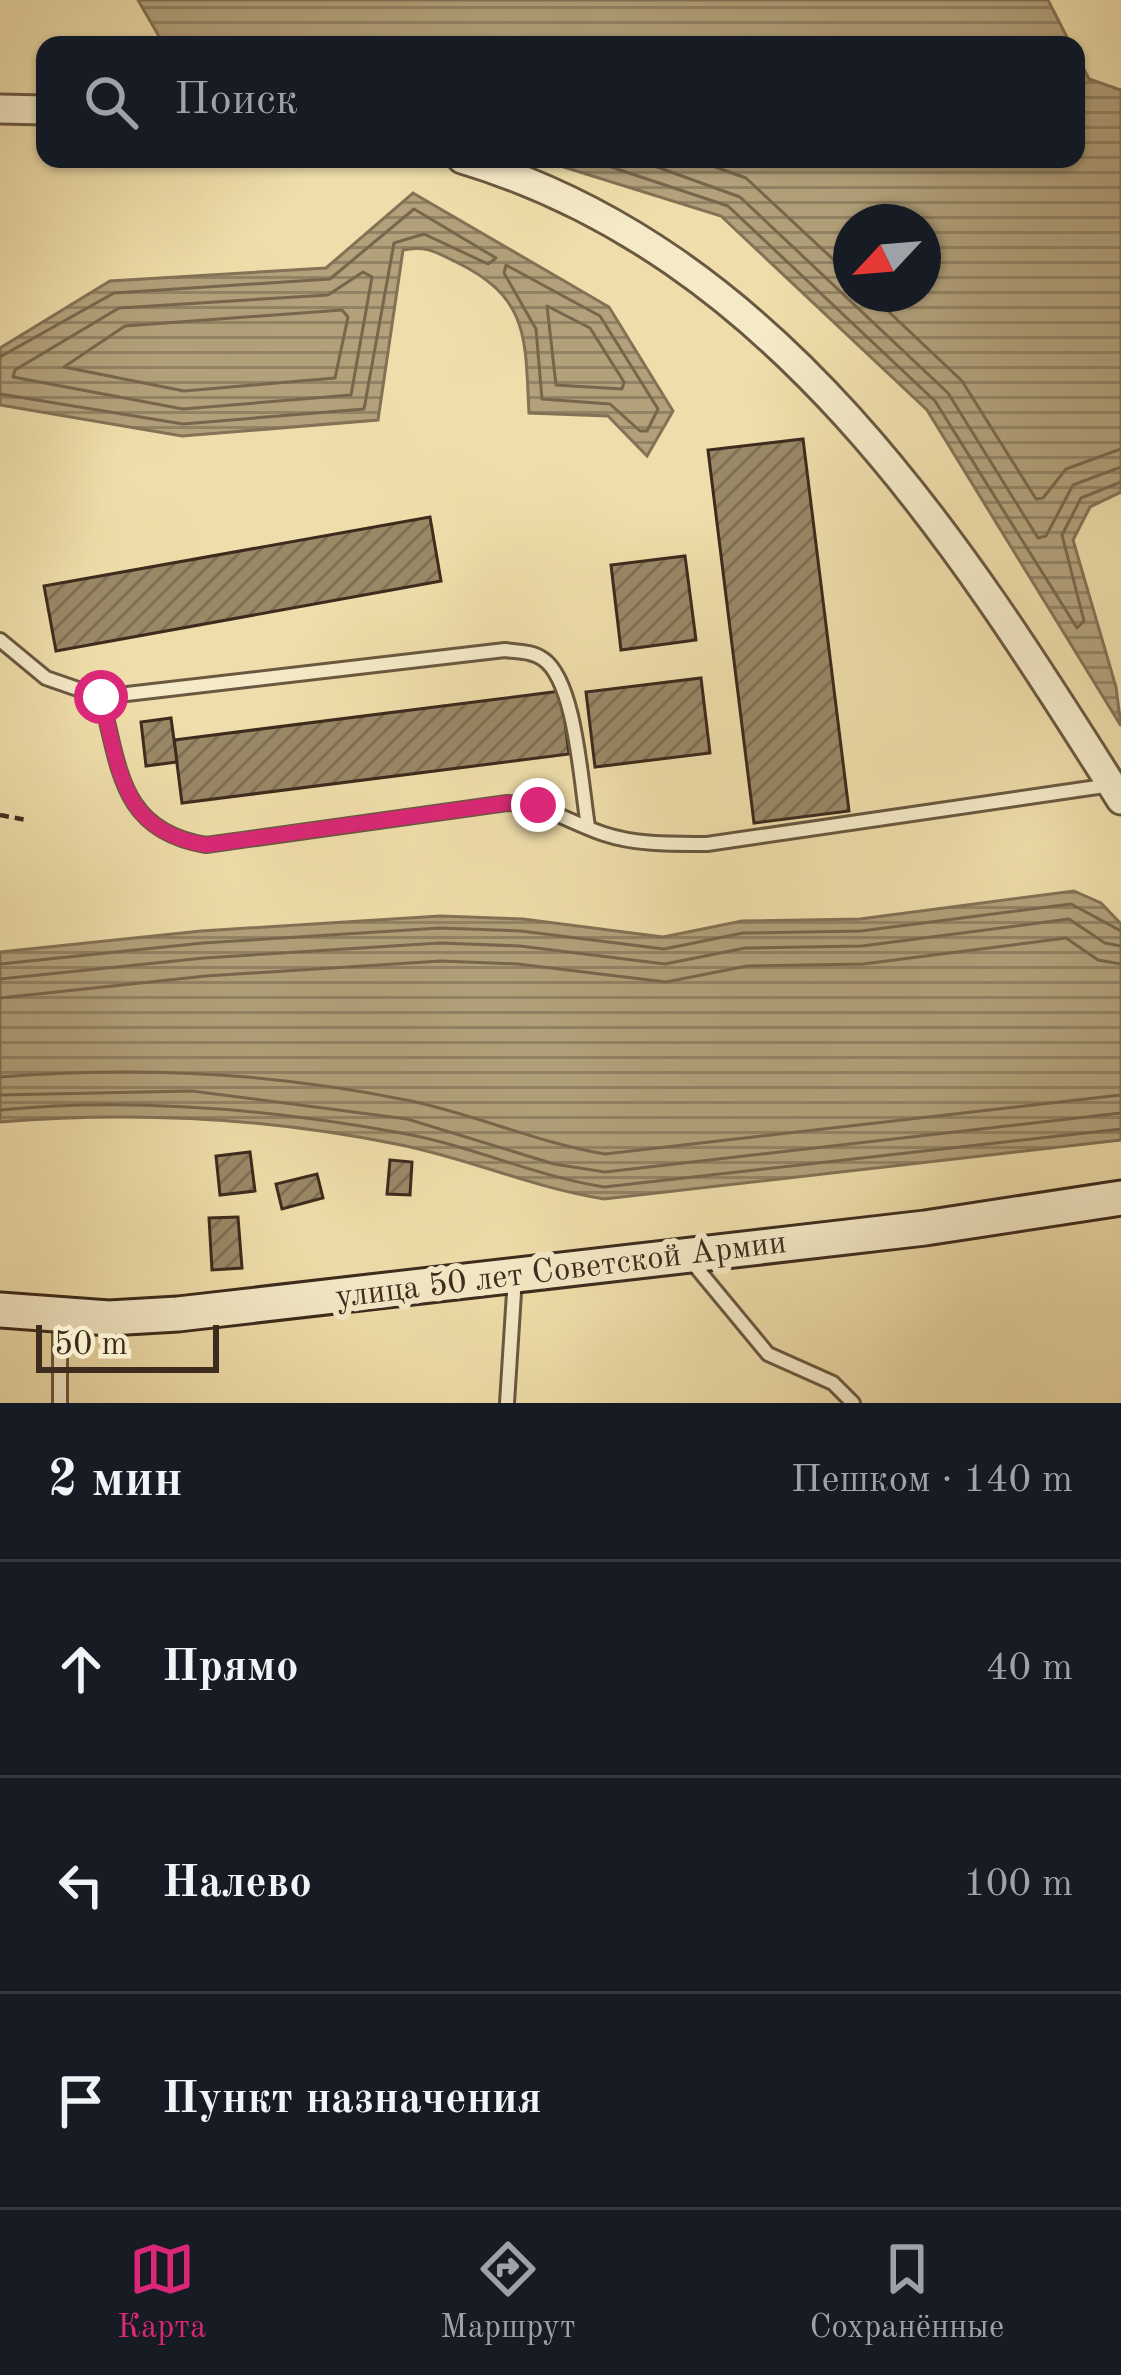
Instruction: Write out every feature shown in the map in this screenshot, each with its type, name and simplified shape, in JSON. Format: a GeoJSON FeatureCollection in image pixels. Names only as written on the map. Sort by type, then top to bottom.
{"type":"FeatureCollection","features":[{"type":"Feature","properties":{"kind":"main road","name":"улица 50 лет Советской Армии"},"geometry":{"type":"LineString","coordinates":[[0,1310],[60,1315],[178,1314],[687,1257],[1121,1198]]}},
{"type":"Feature","properties":{"kind":"street"},"geometry":{"type":"LineString","coordinates":[[0,109],[36,110]]}},
{"type":"Feature","properties":{"kind":"street"},"geometry":{"type":"LineString","coordinates":[[494,168],[658,245],[778,346],[918,499],[1116,793]]}},
{"type":"Feature","properties":{"kind":"lane"},"geometry":{"type":"LineString","coordinates":[[0,640],[46,678],[101,697],[505,650],[532,653],[556,672],[566,696],[588,826]]}},
{"type":"Feature","properties":{"kind":"lane"},"geometry":{"type":"LineString","coordinates":[[101,697],[128,798],[171,839],[206,845],[507,803],[538,805],[588,826],[655,844],[707,844],[1116,793]]}},
{"type":"Feature","properties":{"kind":"lane"},"geometry":{"type":"LineString","coordinates":[[687,1257],[768,1354],[833,1383],[853,1403]]}},
{"type":"Feature","properties":{"kind":"lane"},"geometry":{"type":"LineString","coordinates":[[507,1403],[515,1276]]}},
{"type":"Feature","properties":{"kind":"lane"},"geometry":{"type":"LineString","coordinates":[[60,1315],[60,1403]]}},
{"type":"Feature","properties":{"kind":"path"},"geometry":{"type":"LineString","coordinates":[[0,815],[26,820]]}},
{"type":"Feature","properties":{"kind":"water"},"geometry":{"type":"Polygon","coordinates":[[[138,0],[1048,0],[1066,36],[159,36],[138,0]]]}},
{"type":"Feature","properties":{"kind":"water"},"geometry":{"type":"Polygon","coordinates":[[[1085,71],[1089,79],[1121,90],[1121,492],[1090,507],[1073,540],[1116,687],[1121,726],[927,410],[721,216],[567,168],[1085,168],[1085,71]]]}},
{"type":"Feature","properties":{"kind":"water"},"geometry":{"type":"Polygon","coordinates":[[[413,193],[609,307],[673,411],[647,456],[608,416],[529,413],[524,342],[511,306],[480,276],[436,252],[418,248],[403,250],[378,420],[182,436],[0,405],[0,348],[110,281],[326,268],[413,193]]]}},
{"type":"Feature","properties":{"kind":"water"},"geometry":{"type":"Polygon","coordinates":[[[1074,891],[1101,903],[1121,924],[1121,1140],[604,1199],[427,1151],[302,1128],[151,1117],[0,1122],[0,952],[201,931],[440,916],[523,919],[663,937],[742,921],[860,919],[1074,891]]]}},
{"type":"Feature","properties":{"kind":"building"},"geometry":{"type":"Polygon","coordinates":[[[803,439],[849,811],[754,823],[708,450],[803,439]]]}},
{"type":"Feature","properties":{"kind":"building"},"geometry":{"type":"Polygon","coordinates":[[[430,517],[441,581],[56,651],[44,586],[430,517]]]}},
{"type":"Feature","properties":{"kind":"building"},"geometry":{"type":"Polygon","coordinates":[[[685,556],[696,640],[621,650],[611,565],[685,556]]]}},
{"type":"Feature","properties":{"kind":"building"},"geometry":{"type":"Polygon","coordinates":[[[701,678],[710,753],[595,767],[586,692],[701,678]]]}},
{"type":"Feature","properties":{"kind":"building"},"geometry":{"type":"Polygon","coordinates":[[[561,691],[569,754],[182,803],[174,740],[561,691]]]}},
{"type":"Feature","properties":{"kind":"building"},"geometry":{"type":"Polygon","coordinates":[[[171,718],[177,762],[146,766],[141,722],[171,718]]]}},
{"type":"Feature","properties":{"kind":"building"},"geometry":{"type":"Polygon","coordinates":[[[250,1152],[255,1191],[220,1195],[216,1156],[250,1152]]]}},
{"type":"Feature","properties":{"kind":"building"},"geometry":{"type":"Polygon","coordinates":[[[390,1160],[412,1162],[410,1195],[387,1194],[390,1160]]]}},
{"type":"Feature","properties":{"kind":"building"},"geometry":{"type":"Polygon","coordinates":[[[317,1174],[323,1198],[282,1209],[276,1184],[317,1174]]]}},
{"type":"Feature","properties":{"kind":"building"},"geometry":{"type":"Polygon","coordinates":[[[238,1217],[242,1268],[212,1270],[209,1218],[238,1217]]]}},
{"type":"Feature","properties":{"kind":"route"},"geometry":{"type":"LineString","coordinates":[[101,697],[128,798],[171,839],[206,845],[507,803],[538,805]]}}]}
